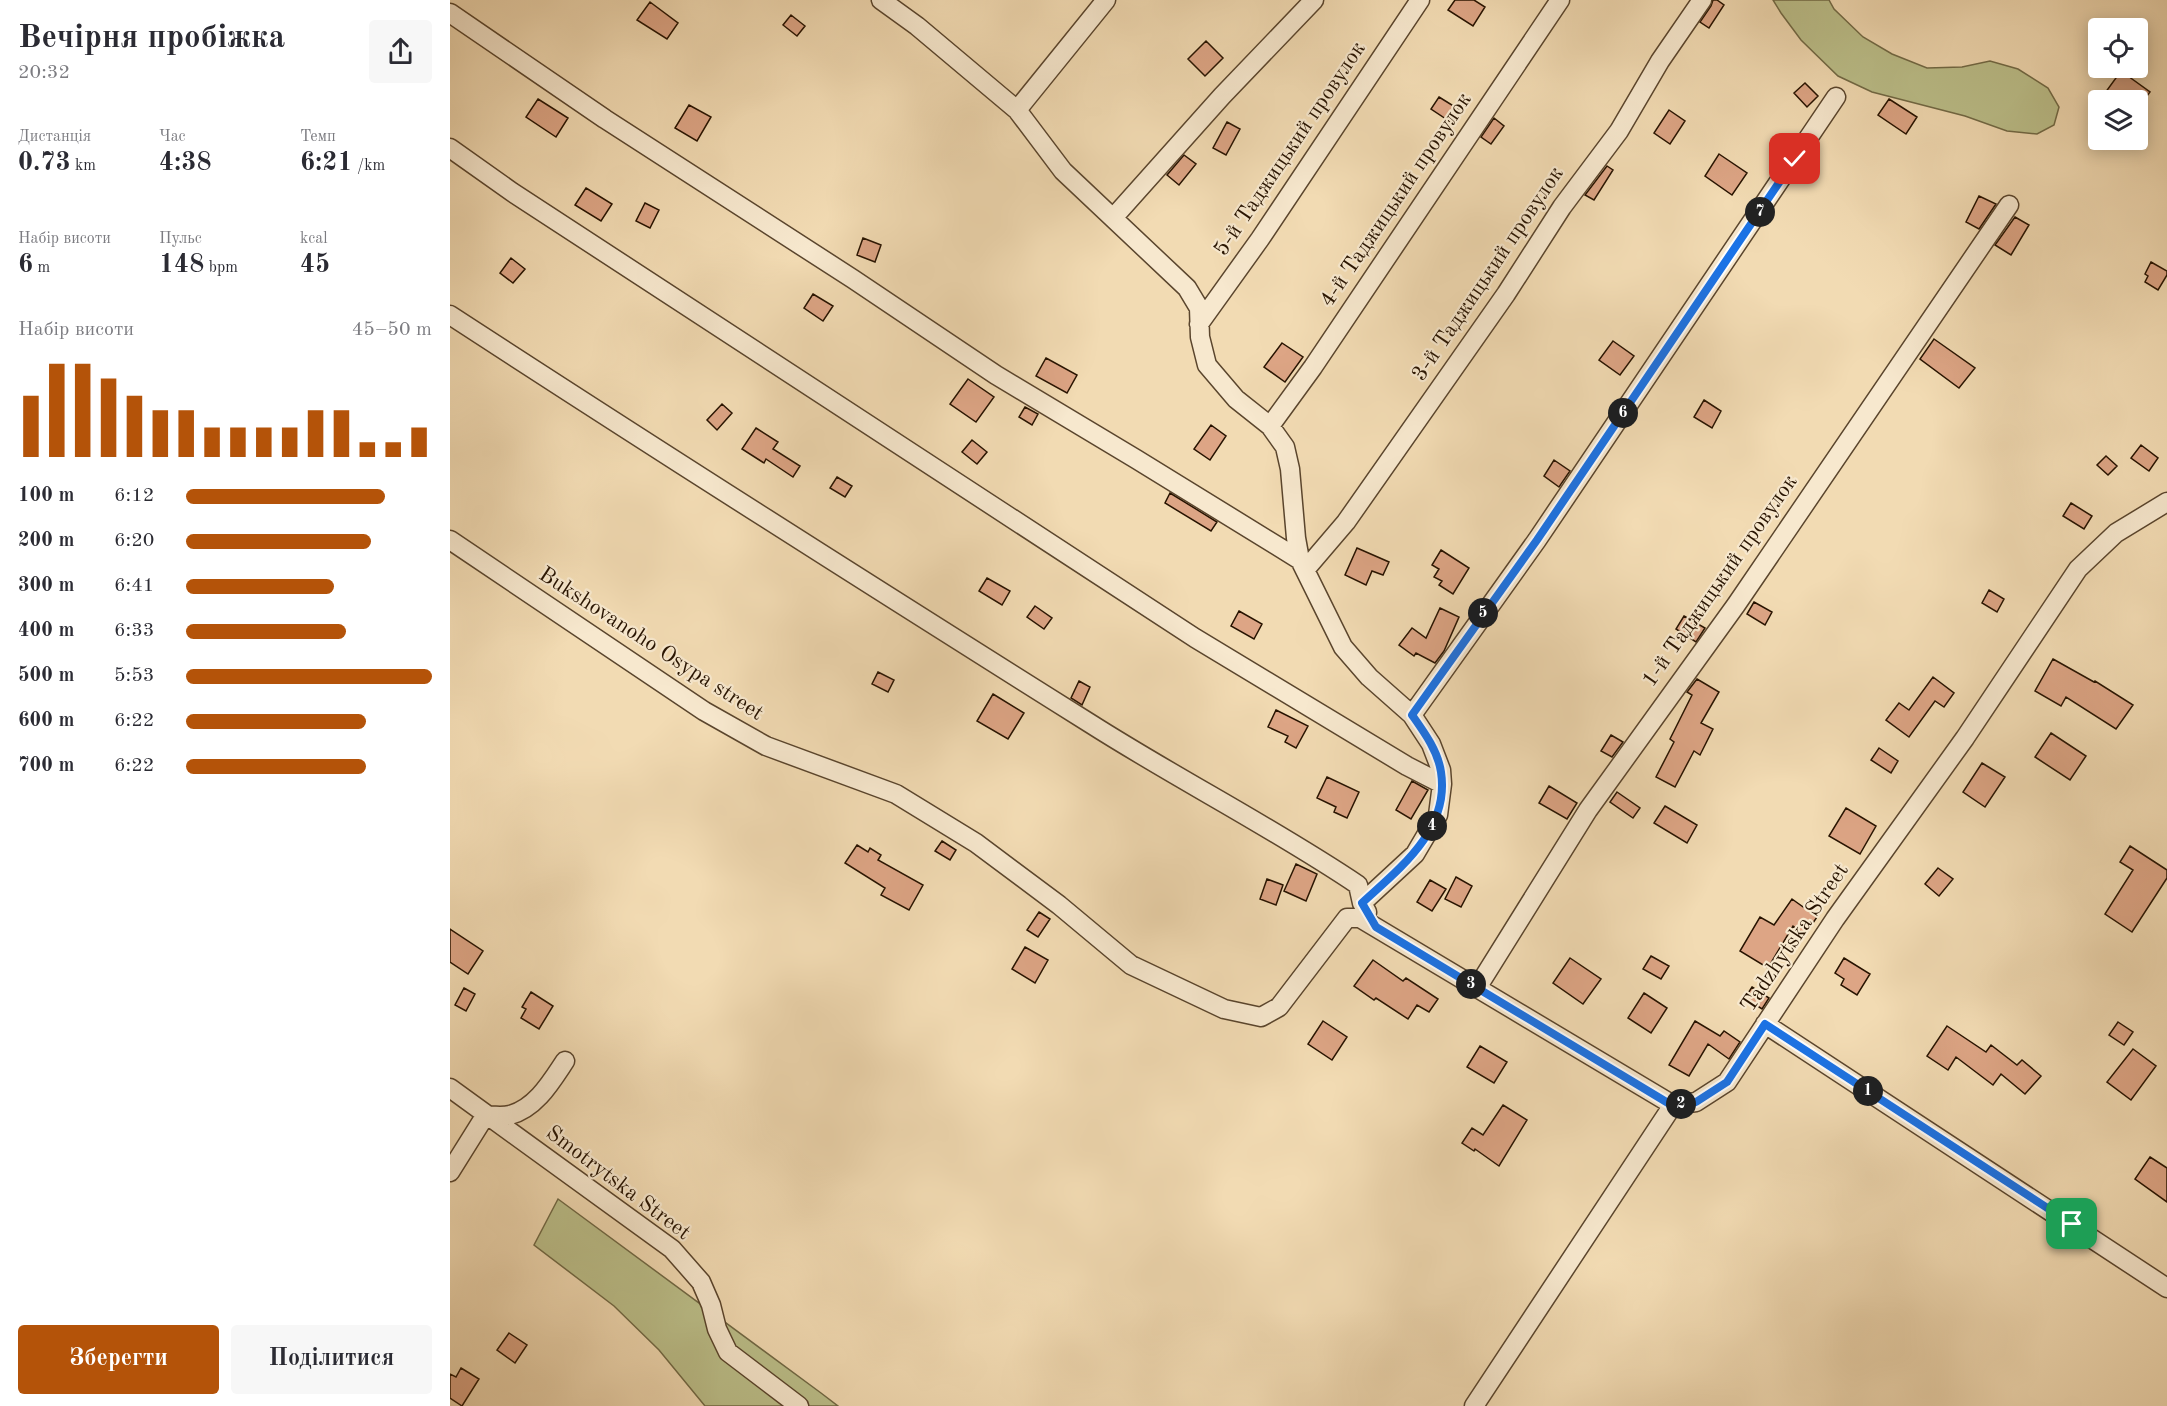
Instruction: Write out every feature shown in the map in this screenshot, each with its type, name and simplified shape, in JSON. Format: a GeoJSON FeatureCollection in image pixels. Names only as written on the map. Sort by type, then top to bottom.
{"type":"FeatureCollection","features":[{"type":"Feature","properties":{"kind":"street"},"geometry":{"type":"LineString","coordinates":[[1017,110],[1106,0]]}},
{"type":"Feature","properties":{"kind":"street"},"geometry":{"type":"LineString","coordinates":[[1113,218],[1222,96],[1314,0]]}},
{"type":"Feature","properties":{"kind":"street","name":"5-й Таджицький провулок"},"geometry":{"type":"LineString","coordinates":[[1200,324],[1260,239],[1420,0]]}},
{"type":"Feature","properties":{"kind":"street","name":"4-й Таджицький провулок"},"geometry":{"type":"LineString","coordinates":[[1270,426],[1313,367],[1560,0]]}},
{"type":"Feature","properties":{"kind":"street","name":"3-й Таджицький провулок"},"geometry":{"type":"LineString","coordinates":[[1303,565],[1346,522],[1506,294],[1562,207],[1619,131],[1660,61],[1702,0]]}},
{"type":"Feature","properties":{"kind":"street"},"geometry":{"type":"LineString","coordinates":[[891,3],[1017,110],[1063,171],[1187,288],[1199,308],[1207,365],[1236,399],[1270,426],[1284,447],[1290,469],[1296,538],[1303,565],[1343,647],[1369,677],[1412,715],[1431,744],[1441,770],[1442,784],[1438,815],[1415,854],[1362,903]]}},
{"type":"Feature","properties":{"kind":"street"},"geometry":{"type":"LineString","coordinates":[[450,13],[605,119],[996,375],[1136,459],[1303,565]]}},
{"type":"Feature","properties":{"kind":"street"},"geometry":{"type":"LineString","coordinates":[[1412,715],[1537,540],[1836,97]]}},
{"type":"Feature","properties":{"kind":"street"},"geometry":{"type":"LineString","coordinates":[[450,148],[512,192],[1195,638],[1442,784]]}},
{"type":"Feature","properties":{"kind":"street","name":"1-й Таджицький провулок"},"geometry":{"type":"LineString","coordinates":[[1477,988],[1588,810],[1736,605],[2009,205]]}},
{"type":"Feature","properties":{"kind":"street"},"geometry":{"type":"LineString","coordinates":[[450,315],[597,411],[1094,726],[1304,848],[1358,885],[1362,903],[1376,927]]}},
{"type":"Feature","properties":{"kind":"street","name":"Tadzhytska Street"},"geometry":{"type":"LineString","coordinates":[[1673,1106],[1696,1102],[1727,1082],[1835,919],[1965,738],[2078,569],[2116,533],[2167,502]]}},
{"type":"Feature","properties":{"kind":"street","name":"Bukshovanoho Osypa street"},"geometry":{"type":"LineString","coordinates":[[450,540],[704,711],[766,746],[896,794],[976,843],[1059,905],[1131,964],[1224,1009],[1261,1017],[1279,1007],[1347,918],[1360,918],[1673,1106]]}},
{"type":"Feature","properties":{"kind":"street"},"geometry":{"type":"LineString","coordinates":[[1765,1024],[2167,1287]]}},
{"type":"Feature","properties":{"kind":"street"},"geometry":{"type":"LineString","coordinates":[[450,1172],[485,1116],[509,1115],[525,1108],[542,1093],[565,1061]]}},
{"type":"Feature","properties":{"kind":"street","name":"Smotrytska Street"},"geometry":{"type":"LineString","coordinates":[[450,1088],[485,1116],[672,1249],[701,1282],[711,1305],[717,1329],[728,1352],[799,1406]]}},
{"type":"Feature","properties":{"kind":"street"},"geometry":{"type":"LineString","coordinates":[[1474,1406],[1673,1106]]}},
{"type":"Feature","properties":{"kind":"green space"},"geometry":{"type":"Polygon","coordinates":[[[1773,0],[1829,0],[1834,9],[1863,37],[1892,54],[1927,68],[1962,67],[1990,61],[2018,69],[2048,88],[2059,107],[2054,125],[2037,134],[2007,131],[1965,116],[1872,92],[1838,76],[1801,40],[1773,0]]]}},
{"type":"Feature","properties":{"kind":"green space"},"geometry":{"type":"Polygon","coordinates":[[[558,1199],[838,1406],[705,1406],[659,1350],[614,1306],[534,1245],[558,1199]]]}},
{"type":"Feature","properties":{"kind":"building"},"geometry":{"type":"Polygon","coordinates":[[[1455,0],[1474,0],[1485,7],[1473,26],[1448,10],[1455,0]]]}},
{"type":"Feature","properties":{"kind":"building"},"geometry":{"type":"Polygon","coordinates":[[[1713,0],[1724,5],[1709,28],[1700,22],[1713,0]]]}},
{"type":"Feature","properties":{"kind":"building"},"geometry":{"type":"Polygon","coordinates":[[[650,2],[678,23],[667,39],[637,20],[650,2]]]}},
{"type":"Feature","properties":{"kind":"building"},"geometry":{"type":"Polygon","coordinates":[[[791,15],[805,26],[797,36],[783,25],[791,15]]]}},
{"type":"Feature","properties":{"kind":"building"},"geometry":{"type":"Polygon","coordinates":[[[1206,41],[1223,58],[1205,76],[1188,59],[1206,41]]]}},
{"type":"Feature","properties":{"kind":"building"},"geometry":{"type":"Polygon","coordinates":[[[2116,78],[2131,78],[2147,90],[2107,90],[2116,78]]]}},
{"type":"Feature","properties":{"kind":"building"},"geometry":{"type":"Polygon","coordinates":[[[1805,83],[1818,96],[1807,107],[1794,93],[1805,83]]]}},
{"type":"Feature","properties":{"kind":"building"},"geometry":{"type":"Polygon","coordinates":[[[1439,97],[1460,110],[1452,123],[1431,109],[1439,97]]]}},
{"type":"Feature","properties":{"kind":"building"},"geometry":{"type":"Polygon","coordinates":[[[538,99],[568,118],[556,137],[526,117],[538,99]]]}},
{"type":"Feature","properties":{"kind":"building"},"geometry":{"type":"Polygon","coordinates":[[[1889,99],[1917,117],[1906,134],[1878,115],[1889,99]]]}},
{"type":"Feature","properties":{"kind":"building"},"geometry":{"type":"Polygon","coordinates":[[[689,105],[711,117],[697,141],[675,128],[689,105]]]}},
{"type":"Feature","properties":{"kind":"building"},"geometry":{"type":"Polygon","coordinates":[[[1669,110],[1685,121],[1670,144],[1654,133],[1669,110]]]}},
{"type":"Feature","properties":{"kind":"building"},"geometry":{"type":"Polygon","coordinates":[[[1494,118],[1504,126],[1491,144],[1481,137],[1494,118]]]}},
{"type":"Feature","properties":{"kind":"building"},"geometry":{"type":"Polygon","coordinates":[[[1227,122],[1240,129],[1226,155],[1213,148],[1227,122]]]}},
{"type":"Feature","properties":{"kind":"building"},"geometry":{"type":"Polygon","coordinates":[[[1719,154],[1747,173],[1732,195],[1705,176],[1719,154]]]}},
{"type":"Feature","properties":{"kind":"building"},"geometry":{"type":"Polygon","coordinates":[[[1184,155],[1196,164],[1179,185],[1167,175],[1184,155]]]}},
{"type":"Feature","properties":{"kind":"building"},"geometry":{"type":"Polygon","coordinates":[[[1607,166],[1613,170],[1594,200],[1585,195],[1607,166]]]}},
{"type":"Feature","properties":{"kind":"building"},"geometry":{"type":"Polygon","coordinates":[[[586,188],[612,204],[601,221],[575,205],[586,188]]]}},
{"type":"Feature","properties":{"kind":"building"},"geometry":{"type":"Polygon","coordinates":[[[1979,196],[1996,204],[1979,229],[1966,222],[1979,196]]]}},
{"type":"Feature","properties":{"kind":"building"},"geometry":{"type":"Polygon","coordinates":[[[645,203],[659,210],[650,228],[636,221],[645,203]]]}},
{"type":"Feature","properties":{"kind":"building"},"geometry":{"type":"Polygon","coordinates":[[[2015,217],[2029,225],[2011,255],[1995,245],[2015,217]]]}},
{"type":"Feature","properties":{"kind":"building"},"geometry":{"type":"Polygon","coordinates":[[[863,238],[881,245],[875,262],[857,255],[863,238]]]}},
{"type":"Feature","properties":{"kind":"building"},"geometry":{"type":"Polygon","coordinates":[[[511,258],[525,269],[513,283],[500,273],[511,258]]]}},
{"type":"Feature","properties":{"kind":"building"},"geometry":{"type":"Polygon","coordinates":[[[2151,262],[2167,271],[2158,290],[2145,282],[2148,276],[2145,274],[2151,262]]]}},
{"type":"Feature","properties":{"kind":"building"},"geometry":{"type":"Polygon","coordinates":[[[813,294],[833,306],[823,321],[804,308],[813,294]]]}},
{"type":"Feature","properties":{"kind":"building"},"geometry":{"type":"Polygon","coordinates":[[[1934,339],[1975,368],[1959,388],[1920,359],[1934,339]]]}},
{"type":"Feature","properties":{"kind":"building"},"geometry":{"type":"Polygon","coordinates":[[[1613,341],[1634,356],[1620,375],[1599,360],[1613,341]]]}},
{"type":"Feature","properties":{"kind":"building"},"geometry":{"type":"Polygon","coordinates":[[[1282,343],[1303,357],[1285,382],[1264,367],[1282,343]]]}},
{"type":"Feature","properties":{"kind":"building"},"geometry":{"type":"Polygon","coordinates":[[[1046,358],[1077,375],[1067,393],[1036,376],[1046,358]]]}},
{"type":"Feature","properties":{"kind":"building"},"geometry":{"type":"Polygon","coordinates":[[[968,379],[994,397],[976,422],[950,404],[968,379]]]}},
{"type":"Feature","properties":{"kind":"building"},"geometry":{"type":"Polygon","coordinates":[[[1704,400],[1721,411],[1712,428],[1694,417],[1704,400]]]}},
{"type":"Feature","properties":{"kind":"building"},"geometry":{"type":"Polygon","coordinates":[[[722,404],[732,413],[717,430],[707,420],[722,404]]]}},
{"type":"Feature","properties":{"kind":"building"},"geometry":{"type":"Polygon","coordinates":[[[1025,407],[1038,414],[1032,425],[1019,417],[1025,407]]]}},
{"type":"Feature","properties":{"kind":"building"},"geometry":{"type":"Polygon","coordinates":[[[1211,425],[1226,436],[1210,460],[1194,449],[1211,425]]]}},
{"type":"Feature","properties":{"kind":"building"},"geometry":{"type":"Polygon","coordinates":[[[756,428],[778,442],[773,449],[800,466],[793,477],[766,459],[764,463],[742,449],[756,428]]]}},
{"type":"Feature","properties":{"kind":"building"},"geometry":{"type":"Polygon","coordinates":[[[972,440],[987,452],[977,464],[962,452],[972,440]]]}},
{"type":"Feature","properties":{"kind":"building"},"geometry":{"type":"Polygon","coordinates":[[[2141,445],[2158,458],[2149,471],[2131,458],[2141,445]]]}},
{"type":"Feature","properties":{"kind":"building"},"geometry":{"type":"Polygon","coordinates":[[[2106,456],[2117,466],[2108,475],[2097,465],[2106,456]]]}},
{"type":"Feature","properties":{"kind":"building"},"geometry":{"type":"Polygon","coordinates":[[[1554,460],[1570,471],[1559,487],[1544,476],[1554,460]]]}},
{"type":"Feature","properties":{"kind":"building"},"geometry":{"type":"Polygon","coordinates":[[[837,477],[852,486],[845,497],[830,488],[837,477]]]}},
{"type":"Feature","properties":{"kind":"building"},"geometry":{"type":"Polygon","coordinates":[[[1170,493],[1217,522],[1211,531],[1165,503],[1170,493]]]}},
{"type":"Feature","properties":{"kind":"building"},"geometry":{"type":"Polygon","coordinates":[[[2071,503],[2092,516],[2084,529],[2063,516],[2071,503]]]}},
{"type":"Feature","properties":{"kind":"building"},"geometry":{"type":"Polygon","coordinates":[[[1357,548],[1389,562],[1383,575],[1372,571],[1366,585],[1345,575],[1357,548]]]}},
{"type":"Feature","properties":{"kind":"building"},"geometry":{"type":"Polygon","coordinates":[[[1441,550],[1469,568],[1453,594],[1439,585],[1442,581],[1434,577],[1439,569],[1432,565],[1441,550]]]}},
{"type":"Feature","properties":{"kind":"building"},"geometry":{"type":"Polygon","coordinates":[[[987,578],[1010,591],[1002,605],[979,591],[987,578]]]}},
{"type":"Feature","properties":{"kind":"building"},"geometry":{"type":"Polygon","coordinates":[[[1989,590],[2004,599],[1997,612],[1982,603],[1989,590]]]}},
{"type":"Feature","properties":{"kind":"building"},"geometry":{"type":"Polygon","coordinates":[[[1754,602],[1772,612],[1765,625],[1747,614],[1754,602]]]}},
{"type":"Feature","properties":{"kind":"building"},"geometry":{"type":"Polygon","coordinates":[[[1035,606],[1052,618],[1044,629],[1027,617],[1035,606]]]}},
{"type":"Feature","properties":{"kind":"building"},"geometry":{"type":"Polygon","coordinates":[[[1440,608],[1459,617],[1444,651],[1435,663],[1416,653],[1414,656],[1399,645],[1412,628],[1426,638],[1440,608]]]}},
{"type":"Feature","properties":{"kind":"building"},"geometry":{"type":"Polygon","coordinates":[[[1239,611],[1262,624],[1254,639],[1231,626],[1239,611]]]}},
{"type":"Feature","properties":{"kind":"building"},"geometry":{"type":"Polygon","coordinates":[[[1684,616],[1705,628],[1696,642],[1676,629],[1684,616]]]}},
{"type":"Feature","properties":{"kind":"building"},"geometry":{"type":"Polygon","coordinates":[[[2053,659],[2095,681],[2133,705],[2116,729],[2066,697],[2061,706],[2035,691],[2053,659]]]}},
{"type":"Feature","properties":{"kind":"building"},"geometry":{"type":"Polygon","coordinates":[[[878,672],[894,680],[888,692],[872,684],[878,672]]]}},
{"type":"Feature","properties":{"kind":"building"},"geometry":{"type":"Polygon","coordinates":[[[1933,677],[1954,693],[1944,707],[1935,701],[1909,737],[1886,720],[1899,703],[1909,710],[1933,677]]]}},
{"type":"Feature","properties":{"kind":"building"},"geometry":{"type":"Polygon","coordinates":[[[1697,679],[1719,692],[1701,723],[1713,729],[1700,755],[1694,751],[1675,787],[1656,777],[1674,742],[1670,739],[1692,695],[1687,692],[1697,679]]]}},
{"type":"Feature","properties":{"kind":"building"},"geometry":{"type":"Polygon","coordinates":[[[1079,681],[1090,687],[1082,705],[1071,698],[1079,681]]]}},
{"type":"Feature","properties":{"kind":"building"},"geometry":{"type":"Polygon","coordinates":[[[993,694],[1024,713],[1008,739],[977,721],[993,694]]]}},
{"type":"Feature","properties":{"kind":"building"},"geometry":{"type":"Polygon","coordinates":[[[1276,710],[1308,726],[1296,748],[1285,742],[1288,736],[1268,727],[1276,710]]]}},
{"type":"Feature","properties":{"kind":"building"},"geometry":{"type":"Polygon","coordinates":[[[2051,733],[2086,756],[2070,780],[2035,757],[2051,733]]]}},
{"type":"Feature","properties":{"kind":"building"},"geometry":{"type":"Polygon","coordinates":[[[1611,735],[1623,742],[1612,757],[1601,751],[1611,735]]]}},
{"type":"Feature","properties":{"kind":"building"},"geometry":{"type":"Polygon","coordinates":[[[1879,748],[1898,761],[1891,773],[1871,760],[1879,748]]]}},
{"type":"Feature","properties":{"kind":"building"},"geometry":{"type":"Polygon","coordinates":[[[1982,763],[2005,777],[1985,807],[1963,792],[1982,763]]]}},
{"type":"Feature","properties":{"kind":"building"},"geometry":{"type":"Polygon","coordinates":[[[1327,777],[1359,792],[1347,818],[1334,812],[1336,807],[1317,798],[1327,777]]]}},
{"type":"Feature","properties":{"kind":"building"},"geometry":{"type":"Polygon","coordinates":[[[1412,781],[1428,790],[1411,819],[1396,810],[1412,781]]]}},
{"type":"Feature","properties":{"kind":"building"},"geometry":{"type":"Polygon","coordinates":[[[1549,786],[1577,803],[1567,819],[1539,803],[1549,786]]]}},
{"type":"Feature","properties":{"kind":"building"},"geometry":{"type":"Polygon","coordinates":[[[1617,792],[1640,808],[1633,818],[1610,802],[1617,792]]]}},
{"type":"Feature","properties":{"kind":"building"},"geometry":{"type":"Polygon","coordinates":[[[1665,806],[1697,825],[1687,843],[1654,823],[1665,806]]]}},
{"type":"Feature","properties":{"kind":"building"},"geometry":{"type":"Polygon","coordinates":[[[1846,808],[1876,826],[1860,854],[1829,836],[1846,808]]]}},
{"type":"Feature","properties":{"kind":"building"},"geometry":{"type":"Polygon","coordinates":[[[942,841],[956,850],[950,860],[935,851],[942,841]]]}},
{"type":"Feature","properties":{"kind":"building"},"geometry":{"type":"Polygon","coordinates":[[[857,845],[868,852],[870,848],[881,855],[878,860],[923,885],[909,910],[881,895],[885,888],[845,863],[857,845]]]}},
{"type":"Feature","properties":{"kind":"building"},"geometry":{"type":"Polygon","coordinates":[[[2130,846],[2167,870],[2167,878],[2132,932],[2105,914],[2133,870],[2120,862],[2130,846]]]}},
{"type":"Feature","properties":{"kind":"building"},"geometry":{"type":"Polygon","coordinates":[[[1296,864],[1317,874],[1306,901],[1284,891],[1296,864]]]}},
{"type":"Feature","properties":{"kind":"building"},"geometry":{"type":"Polygon","coordinates":[[[1938,868],[1953,879],[1939,896],[1925,884],[1938,868]]]}},
{"type":"Feature","properties":{"kind":"building"},"geometry":{"type":"Polygon","coordinates":[[[1456,877],[1472,886],[1461,907],[1445,899],[1456,877]]]}},
{"type":"Feature","properties":{"kind":"building"},"geometry":{"type":"Polygon","coordinates":[[[1267,879],[1283,885],[1276,905],[1260,899],[1267,879]]]}},
{"type":"Feature","properties":{"kind":"building"},"geometry":{"type":"Polygon","coordinates":[[[1430,880],[1446,889],[1432,911],[1417,902],[1430,880]]]}},
{"type":"Feature","properties":{"kind":"building"},"geometry":{"type":"Polygon","coordinates":[[[1792,899],[1817,917],[1805,935],[1793,926],[1768,968],[1740,951],[1760,917],[1774,925],[1792,899]]]}},
{"type":"Feature","properties":{"kind":"building"},"geometry":{"type":"Polygon","coordinates":[[[1039,912],[1050,919],[1038,937],[1027,930],[1039,912]]]}},
{"type":"Feature","properties":{"kind":"building"},"geometry":{"type":"Polygon","coordinates":[[[450,929],[483,951],[468,974],[450,962],[450,929]]]}},
{"type":"Feature","properties":{"kind":"building"},"geometry":{"type":"Polygon","coordinates":[[[1025,947],[1048,960],[1035,983],[1012,969],[1025,947]]]}},
{"type":"Feature","properties":{"kind":"building"},"geometry":{"type":"Polygon","coordinates":[[[1651,956],[1669,966],[1661,979],[1643,969],[1651,956]]]}},
{"type":"Feature","properties":{"kind":"building"},"geometry":{"type":"Polygon","coordinates":[[[1570,958],[1601,979],[1583,1004],[1553,983],[1570,958]]]}},
{"type":"Feature","properties":{"kind":"building"},"geometry":{"type":"Polygon","coordinates":[[[1844,958],[1870,974],[1857,995],[1841,985],[1844,979],[1835,973],[1844,958]]]}},
{"type":"Feature","properties":{"kind":"building"},"geometry":{"type":"Polygon","coordinates":[[[1373,960],[1403,981],[1406,978],[1438,999],[1429,1012],[1417,1005],[1408,1019],[1354,986],[1373,960]]]}},
{"type":"Feature","properties":{"kind":"building"},"geometry":{"type":"Polygon","coordinates":[[[1752,987],[1769,998],[1762,1009],[1745,998],[1752,987]]]}},
{"type":"Feature","properties":{"kind":"building"},"geometry":{"type":"Polygon","coordinates":[[[464,988],[475,994],[466,1011],[455,1005],[464,988]]]}},
{"type":"Feature","properties":{"kind":"building"},"geometry":{"type":"Polygon","coordinates":[[[531,992],[553,1006],[539,1029],[521,1018],[526,1009],[522,1007],[531,992]]]}},
{"type":"Feature","properties":{"kind":"building"},"geometry":{"type":"Polygon","coordinates":[[[1644,993],[1667,1008],[1651,1033],[1628,1018],[1644,993]]]}},
{"type":"Feature","properties":{"kind":"building"},"geometry":{"type":"Polygon","coordinates":[[[1323,1021],[1347,1037],[1332,1060],[1308,1044],[1323,1021]]]}},
{"type":"Feature","properties":{"kind":"building"},"geometry":{"type":"Polygon","coordinates":[[[1695,1021],[1720,1036],[1724,1031],[1740,1042],[1729,1059],[1708,1044],[1689,1076],[1669,1065],[1695,1021]]]}},
{"type":"Feature","properties":{"kind":"building"},"geometry":{"type":"Polygon","coordinates":[[[2118,1022],[2133,1032],[2124,1045],[2109,1035],[2118,1022]]]}},
{"type":"Feature","properties":{"kind":"building"},"geometry":{"type":"Polygon","coordinates":[[[1947,1026],[1986,1052],[1991,1045],[2017,1065],[2022,1060],[2041,1076],[2025,1094],[2001,1074],[1993,1085],[1956,1057],[1948,1070],[1927,1056],[1947,1026]]]}},
{"type":"Feature","properties":{"kind":"building"},"geometry":{"type":"Polygon","coordinates":[[[1480,1046],[1507,1062],[1494,1083],[1467,1067],[1480,1046]]]}},
{"type":"Feature","properties":{"kind":"building"},"geometry":{"type":"Polygon","coordinates":[[[2133,1049],[2156,1066],[2131,1100],[2107,1082],[2133,1049]]]}},
{"type":"Feature","properties":{"kind":"building"},"geometry":{"type":"Polygon","coordinates":[[[1503,1105],[1527,1120],[1499,1166],[1462,1143],[1472,1128],[1483,1135],[1503,1105]]]}},
{"type":"Feature","properties":{"kind":"building"},"geometry":{"type":"Polygon","coordinates":[[[2150,1157],[2167,1168],[2167,1202],[2135,1179],[2150,1157]]]}},
{"type":"Feature","properties":{"kind":"building"},"geometry":{"type":"Polygon","coordinates":[[[509,1333],[527,1345],[515,1363],[497,1350],[509,1333]]]}},
{"type":"Feature","properties":{"kind":"building"},"geometry":{"type":"Polygon","coordinates":[[[461,1368],[479,1379],[462,1406],[450,1398],[450,1374],[456,1377],[461,1368]]]}},
{"type":"Feature","properties":{"kind":"route"},"geometry":{"type":"LineString","coordinates":[[1795,159],[1537,540],[1412,715],[1431,744],[1441,770],[1442,784],[1438,815],[1415,854],[1362,903],[1376,927],[1673,1106],[1696,1102],[1727,1082],[1765,1024],[2072,1224]]}}]}
